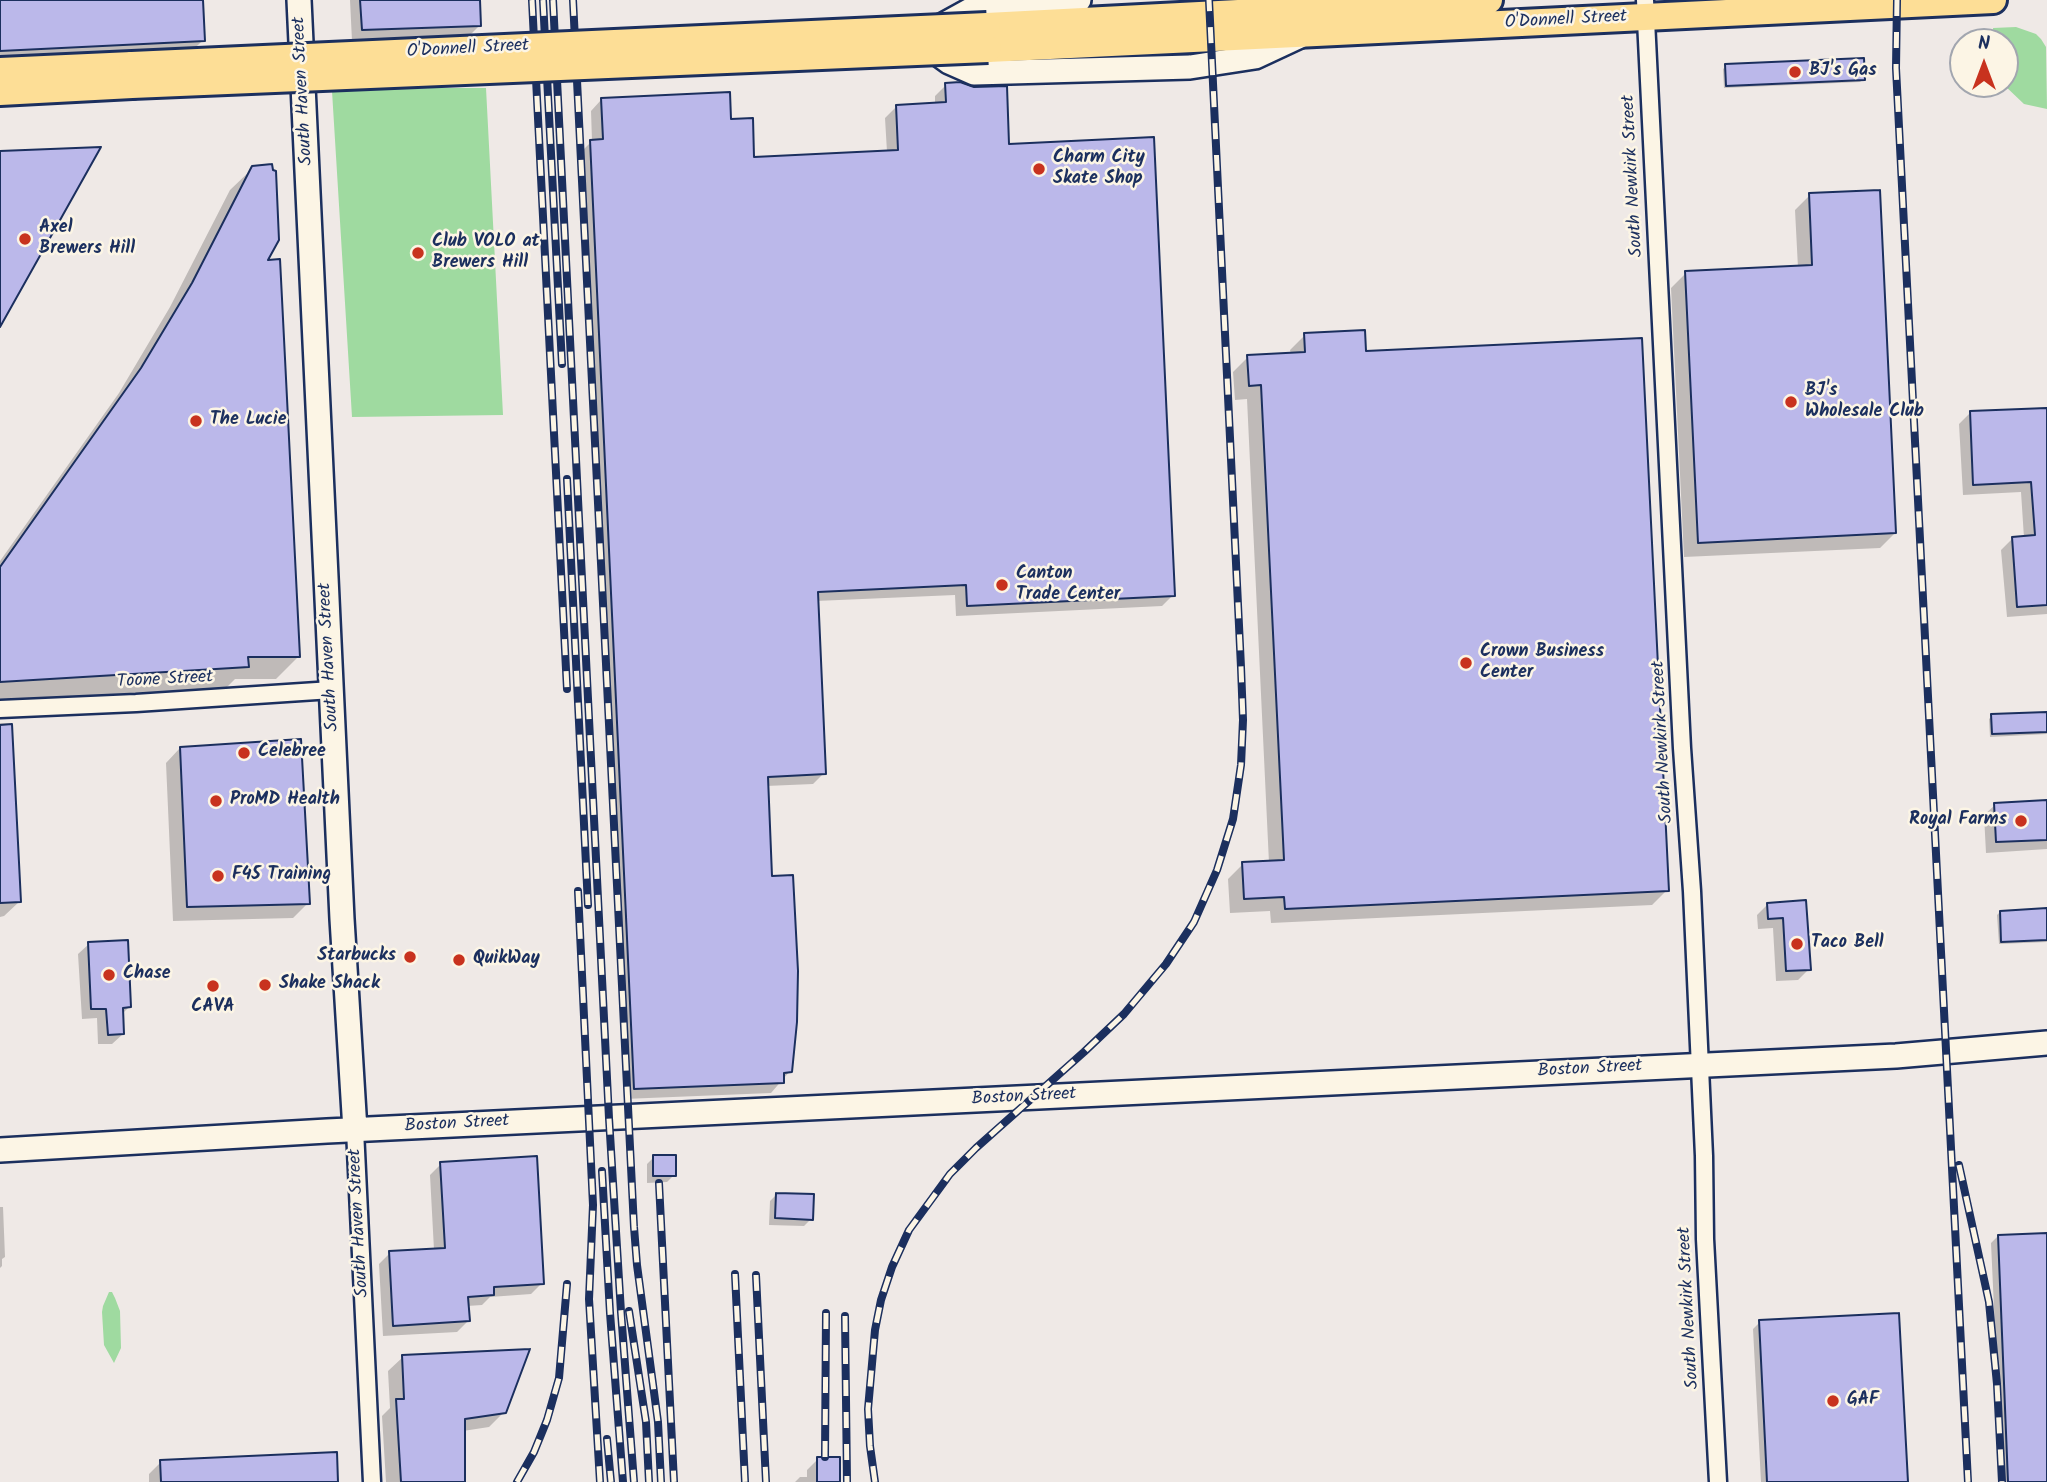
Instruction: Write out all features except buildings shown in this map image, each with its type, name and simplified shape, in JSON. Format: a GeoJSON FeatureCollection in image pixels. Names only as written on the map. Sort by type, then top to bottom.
{"type":"FeatureCollection","features":[{"type":"Feature","properties":{"kind":"main road","name":"O'Donnell Street"},"geometry":{"type":"LineString","coordinates":[[980,21],[1307,33],[1489,0]]}},
{"type":"Feature","properties":{"kind":"main road","name":"O'Donnell Street"},"geometry":{"type":"LineString","coordinates":[[0,92],[132,75],[980,21],[1341,8],[1645,8],[1993,0]]}},
{"type":"Feature","properties":{"kind":"main road","name":"O'Donnell Street"},"geometry":{"type":"LineString","coordinates":[[0,71],[132,75]]}},
{"type":"Feature","properties":{"kind":"street","name":"South Haven Street"},"geometry":{"type":"LineString","coordinates":[[299,0],[342,919],[372,1482]]}},
{"type":"Feature","properties":{"kind":"street","name":"O'Donnell Street"},"geometry":{"type":"LineString","coordinates":[[302,60],[905,40],[1079,0]]}},
{"type":"Feature","properties":{"kind":"street","name":"O'Donnell Street"},"geometry":{"type":"LineString","coordinates":[[1305,0],[1341,8]]}},
{"type":"Feature","properties":{"kind":"street","name":"South Newkirk Street"},"geometry":{"type":"LineString","coordinates":[[1645,8],[1682,748],[1692,891],[1718,1482]]}},
{"type":"Feature","properties":{"kind":"street"},"geometry":{"type":"LineString","coordinates":[[974,73],[980,21]]}},
{"type":"Feature","properties":{"kind":"street","name":"O'Donnell Street"},"geometry":{"type":"LineString","coordinates":[[905,40],[927,45],[949,62],[974,73],[1190,67],[1255,57],[1307,33]]}},
{"type":"Feature","properties":{"kind":"street","name":"Toone Street"},"geometry":{"type":"LineString","coordinates":[[0,709],[332,690]]}},
{"type":"Feature","properties":{"kind":"street","name":"Boston Street"},"geometry":{"type":"LineString","coordinates":[[0,1150],[355,1129],[1896,1056],[2047,1043]]}},
{"type":"Feature","properties":{"kind":"green space"},"geometry":{"type":"Polygon","coordinates":[[[2019,28],[2036,34],[2046,47],[2047,109],[2024,104],[2018,98],[2019,28]]]}},
{"type":"Feature","properties":{"kind":"green space","name":"Club VOLO at Brewers Hill"},"geometry":{"type":"Polygon","coordinates":[[[486,88],[503,415],[352,417],[332,91],[486,88]]]}},
{"type":"Feature","properties":{"kind":"green space"},"geometry":{"type":"Polygon","coordinates":[[[109,1292],[112,1292],[120,1311],[121,1348],[114,1363],[104,1345],[102,1312],[109,1292]]]}},
{"type":"Feature","properties":{"kind":"railway"},"geometry":{"type":"LineString","coordinates":[[532,0],[567,689]]}},
{"type":"Feature","properties":{"kind":"railway"},"geometry":{"type":"LineString","coordinates":[[543,0],[562,364]]}},
{"type":"Feature","properties":{"kind":"railway"},"geometry":{"type":"LineString","coordinates":[[553,0],[609,1118],[634,1482]]}},
{"type":"Feature","properties":{"kind":"railway"},"geometry":{"type":"LineString","coordinates":[[573,0],[634,1227],[658,1422],[661,1482]]}},
{"type":"Feature","properties":{"kind":"railway"},"geometry":{"type":"LineString","coordinates":[[875,1482],[868,1409],[875,1330],[892,1267],[909,1230],[950,1174],[1124,1014],[1166,964],[1194,922],[1217,870],[1233,819],[1241,765],[1243,720],[1209,0]]}},
{"type":"Feature","properties":{"kind":"railway"},"geometry":{"type":"LineString","coordinates":[[1897,0],[1896,68],[1968,1482]]}},
{"type":"Feature","properties":{"kind":"railway"},"geometry":{"type":"LineString","coordinates":[[567,479],[588,905]]}},
{"type":"Feature","properties":{"kind":"railway"},"geometry":{"type":"LineString","coordinates":[[578,891],[593,1205],[589,1299],[600,1482]]}},
{"type":"Feature","properties":{"kind":"railway"},"geometry":{"type":"LineString","coordinates":[[1959,1165],[1989,1302],[2002,1482]]}},
{"type":"Feature","properties":{"kind":"railway"},"geometry":{"type":"LineString","coordinates":[[602,1171],[623,1482]]}},
{"type":"Feature","properties":{"kind":"railway"},"geometry":{"type":"LineString","coordinates":[[659,1183],[674,1482]]}},
{"type":"Feature","properties":{"kind":"railway"},"geometry":{"type":"LineString","coordinates":[[735,1274],[745,1482]]}},
{"type":"Feature","properties":{"kind":"railway"},"geometry":{"type":"LineString","coordinates":[[756,1275],[766,1482]]}},
{"type":"Feature","properties":{"kind":"railway"},"geometry":{"type":"LineString","coordinates":[[517,1482],[534,1452],[547,1420],[559,1378],[567,1284]]}},
{"type":"Feature","properties":{"kind":"railway"},"geometry":{"type":"LineString","coordinates":[[629,1311],[646,1422],[649,1482]]}},
{"type":"Feature","properties":{"kind":"railway"},"geometry":{"type":"LineString","coordinates":[[825,1457],[826,1313]]}},
{"type":"Feature","properties":{"kind":"railway"},"geometry":{"type":"LineString","coordinates":[[845,1316],[847,1482]]}},
{"type":"Feature","properties":{"kind":"railway"},"geometry":{"type":"LineString","coordinates":[[607,1439],[611,1482]]}},
{"type":"Feature","properties":{"kind":"place","name":"BJ's Gas"},"geometry":{"type":"Point","coordinates":[1795,72]}},
{"type":"Feature","properties":{"kind":"place","name":"Charm City Skate Shop"},"geometry":{"type":"Point","coordinates":[1039,169]}},
{"type":"Feature","properties":{"kind":"place","name":"Axel Brewers Hill"},"geometry":{"type":"Point","coordinates":[25,239]}},
{"type":"Feature","properties":{"kind":"place","name":"Club VOLO at Brewers Hill"},"geometry":{"type":"Point","coordinates":[418,253]}},
{"type":"Feature","properties":{"kind":"place","name":"BJ's Wholesale Club"},"geometry":{"type":"Point","coordinates":[1791,402]}},
{"type":"Feature","properties":{"kind":"place","name":"The Lucie"},"geometry":{"type":"Point","coordinates":[196,421]}},
{"type":"Feature","properties":{"kind":"place","name":"Canton Trade Center"},"geometry":{"type":"Point","coordinates":[1002,585]}},
{"type":"Feature","properties":{"kind":"place","name":"Crown Business Center"},"geometry":{"type":"Point","coordinates":[1466,663]}},
{"type":"Feature","properties":{"kind":"place","name":"Celebree"},"geometry":{"type":"Point","coordinates":[244,753]}},
{"type":"Feature","properties":{"kind":"place","name":"ProMD Health"},"geometry":{"type":"Point","coordinates":[216,801]}},
{"type":"Feature","properties":{"kind":"place","name":"Royal Farms"},"geometry":{"type":"Point","coordinates":[2021,821]}},
{"type":"Feature","properties":{"kind":"place","name":"F45 Training"},"geometry":{"type":"Point","coordinates":[218,876]}},
{"type":"Feature","properties":{"kind":"place","name":"Taco Bell"},"geometry":{"type":"Point","coordinates":[1797,944]}},
{"type":"Feature","properties":{"kind":"place","name":"Starbucks"},"geometry":{"type":"Point","coordinates":[410,957]}},
{"type":"Feature","properties":{"kind":"place","name":"QuikWay"},"geometry":{"type":"Point","coordinates":[459,960]}},
{"type":"Feature","properties":{"kind":"place","name":"Chase"},"geometry":{"type":"Point","coordinates":[109,975]}},
{"type":"Feature","properties":{"kind":"place","name":"Shake Shack"},"geometry":{"type":"Point","coordinates":[265,985]}},
{"type":"Feature","properties":{"kind":"place","name":"CAVA"},"geometry":{"type":"Point","coordinates":[213,986]}},
{"type":"Feature","properties":{"kind":"place","name":"GAF"},"geometry":{"type":"Point","coordinates":[1833,1401]}}]}
